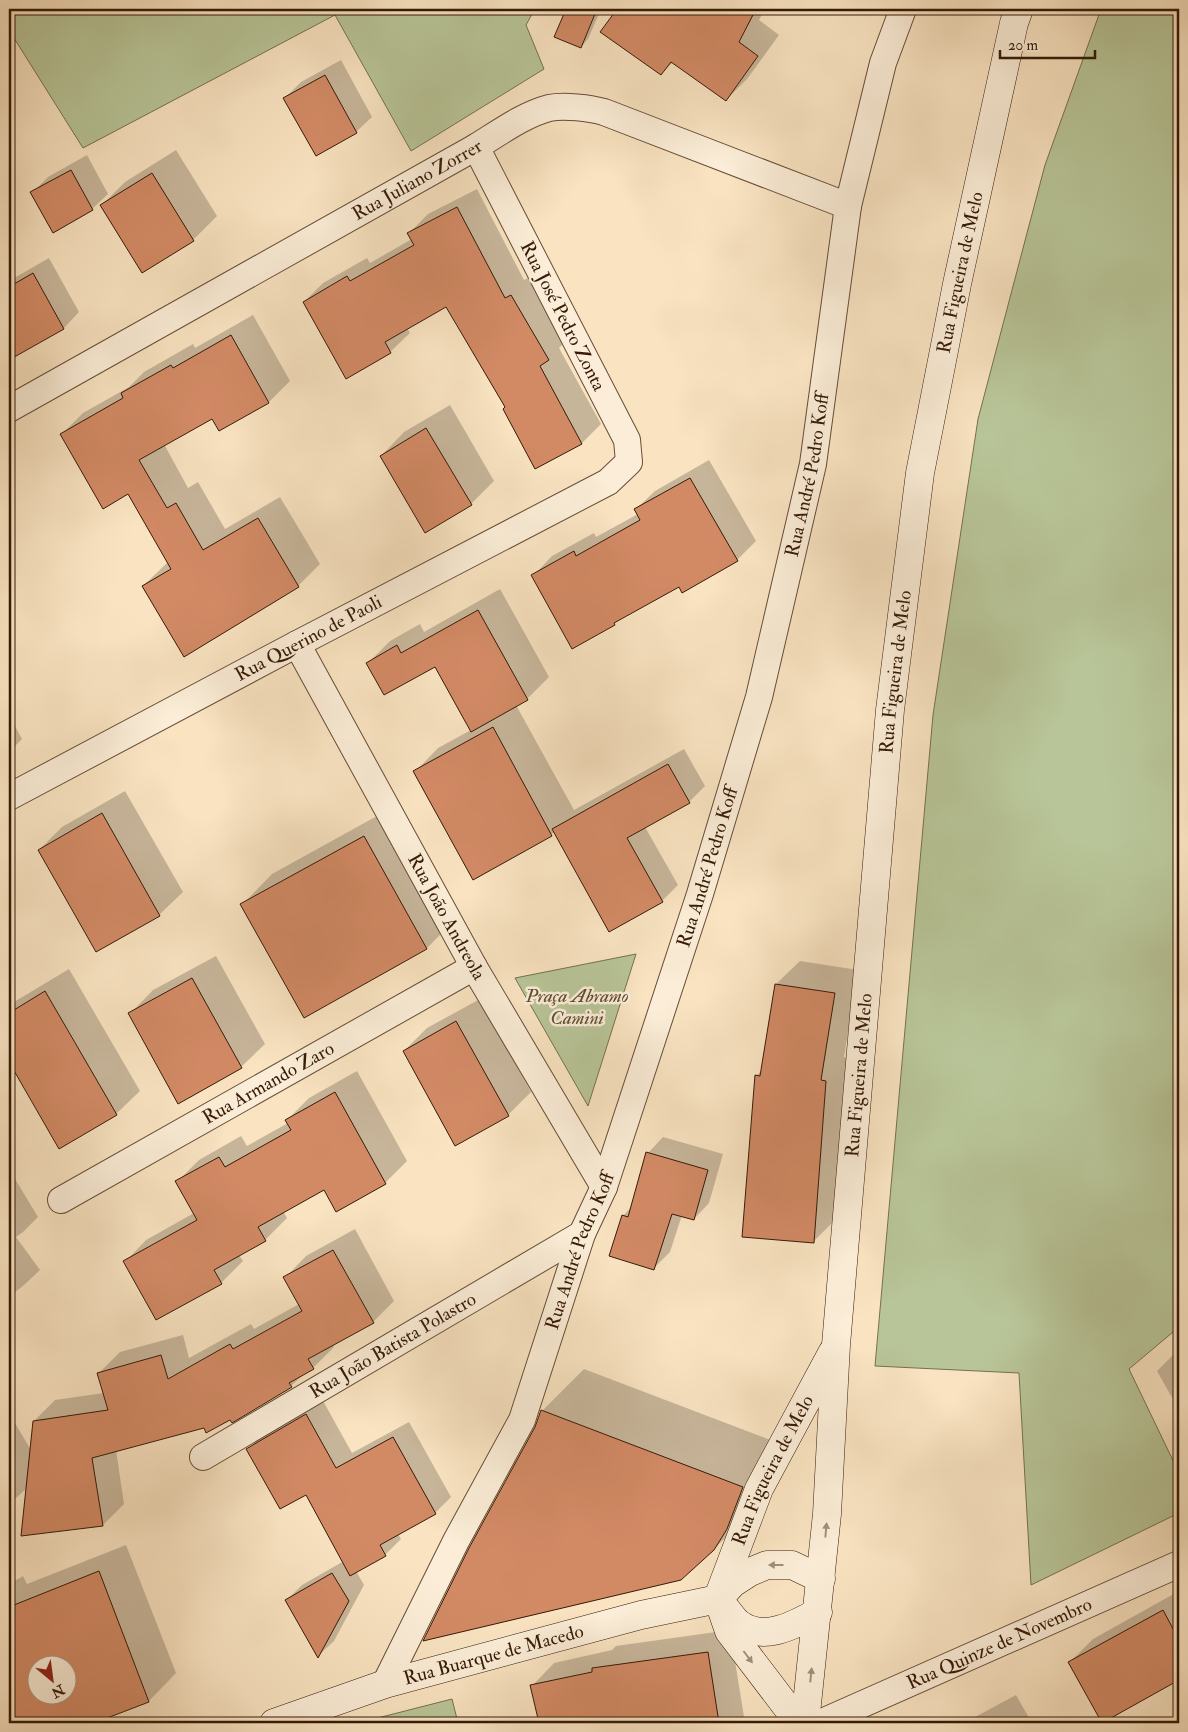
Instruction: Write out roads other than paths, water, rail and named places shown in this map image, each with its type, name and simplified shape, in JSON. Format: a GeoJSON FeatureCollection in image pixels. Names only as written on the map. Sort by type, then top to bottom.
{"type":"FeatureCollection","features":[{"type":"Feature","properties":{"kind":"main road","name":"Rua Figueira de Melo"},"geometry":{"type":"LineString","coordinates":[[821,1579],[827,1514],[836,1345],[890,710],[920,473],[956,284],[1014,23],[1020,9]]}},
{"type":"Feature","properties":{"kind":"main road","name":"Rua Figueira de Melo"},"geometry":{"type":"LineString","coordinates":[[718,1599],[760,1489],[836,1345]]}},
{"type":"Feature","properties":{"kind":"main road"},"geometry":{"type":"LineString","coordinates":[[718,1599],[733,1583],[750,1572],[767,1565],[792,1565],[821,1579],[805,1723]]}},
{"type":"Feature","properties":{"kind":"main road","name":"Rua Buarque de Macedo"},"geometry":{"type":"LineString","coordinates":[[274,1723],[385,1684],[642,1615],[718,1599]]}},
{"type":"Feature","properties":{"kind":"main road"},"geometry":{"type":"LineString","coordinates":[[718,1599],[738,1623],[751,1631],[768,1632],[792,1626],[818,1612]]}},
{"type":"Feature","properties":{"kind":"main road"},"geometry":{"type":"LineString","coordinates":[[718,1599],[729,1631],[799,1723]]}},
{"type":"Feature","properties":{"kind":"street","name":"Rua André Pedro Koff"},"geometry":{"type":"LineString","coordinates":[[385,1684],[456,1541],[522,1420],[582,1234],[604,1187],[700,894],[759,696],[814,464],[848,206],[883,63],[903,9]]}},
{"type":"Feature","properties":{"kind":"street","name":"Rua Juliano Zorrer"},"geometry":{"type":"LineString","coordinates":[[9,409],[476,147],[520,120],[550,108],[588,108],[604,112],[848,206]]}},
{"type":"Feature","properties":{"kind":"street","name":"Rua José Pedro Zonta"},"geometry":{"type":"LineString","coordinates":[[476,147],[627,440],[630,462],[608,482]]}},
{"type":"Feature","properties":{"kind":"street","name":"Rua Querino de Paoli"},"geometry":{"type":"LineString","coordinates":[[9,797],[608,482]]}},
{"type":"Feature","properties":{"kind":"street","name":"Rua João Andreola"},"geometry":{"type":"LineString","coordinates":[[297,644],[474,968],[604,1187]]}},
{"type":"Feature","properties":{"kind":"street","name":"Rua Armando Zaro"},"geometry":{"type":"LineString","coordinates":[[62,1200],[474,968]]}},
{"type":"Feature","properties":{"kind":"street","name":"Rua João Batista Polastro"},"geometry":{"type":"LineString","coordinates":[[203,1457],[582,1234]]}},
{"type":"Feature","properties":{"kind":"street","name":"Rua Quinze de Novembro"},"geometry":{"type":"LineString","coordinates":[[820,1723],[1179,1564]]}},
{"type":"Feature","properties":{"kind":"park label","name":"Praça Abramo Camini"},"geometry":{"type":"Point","coordinates":[577,1007]}}]}
